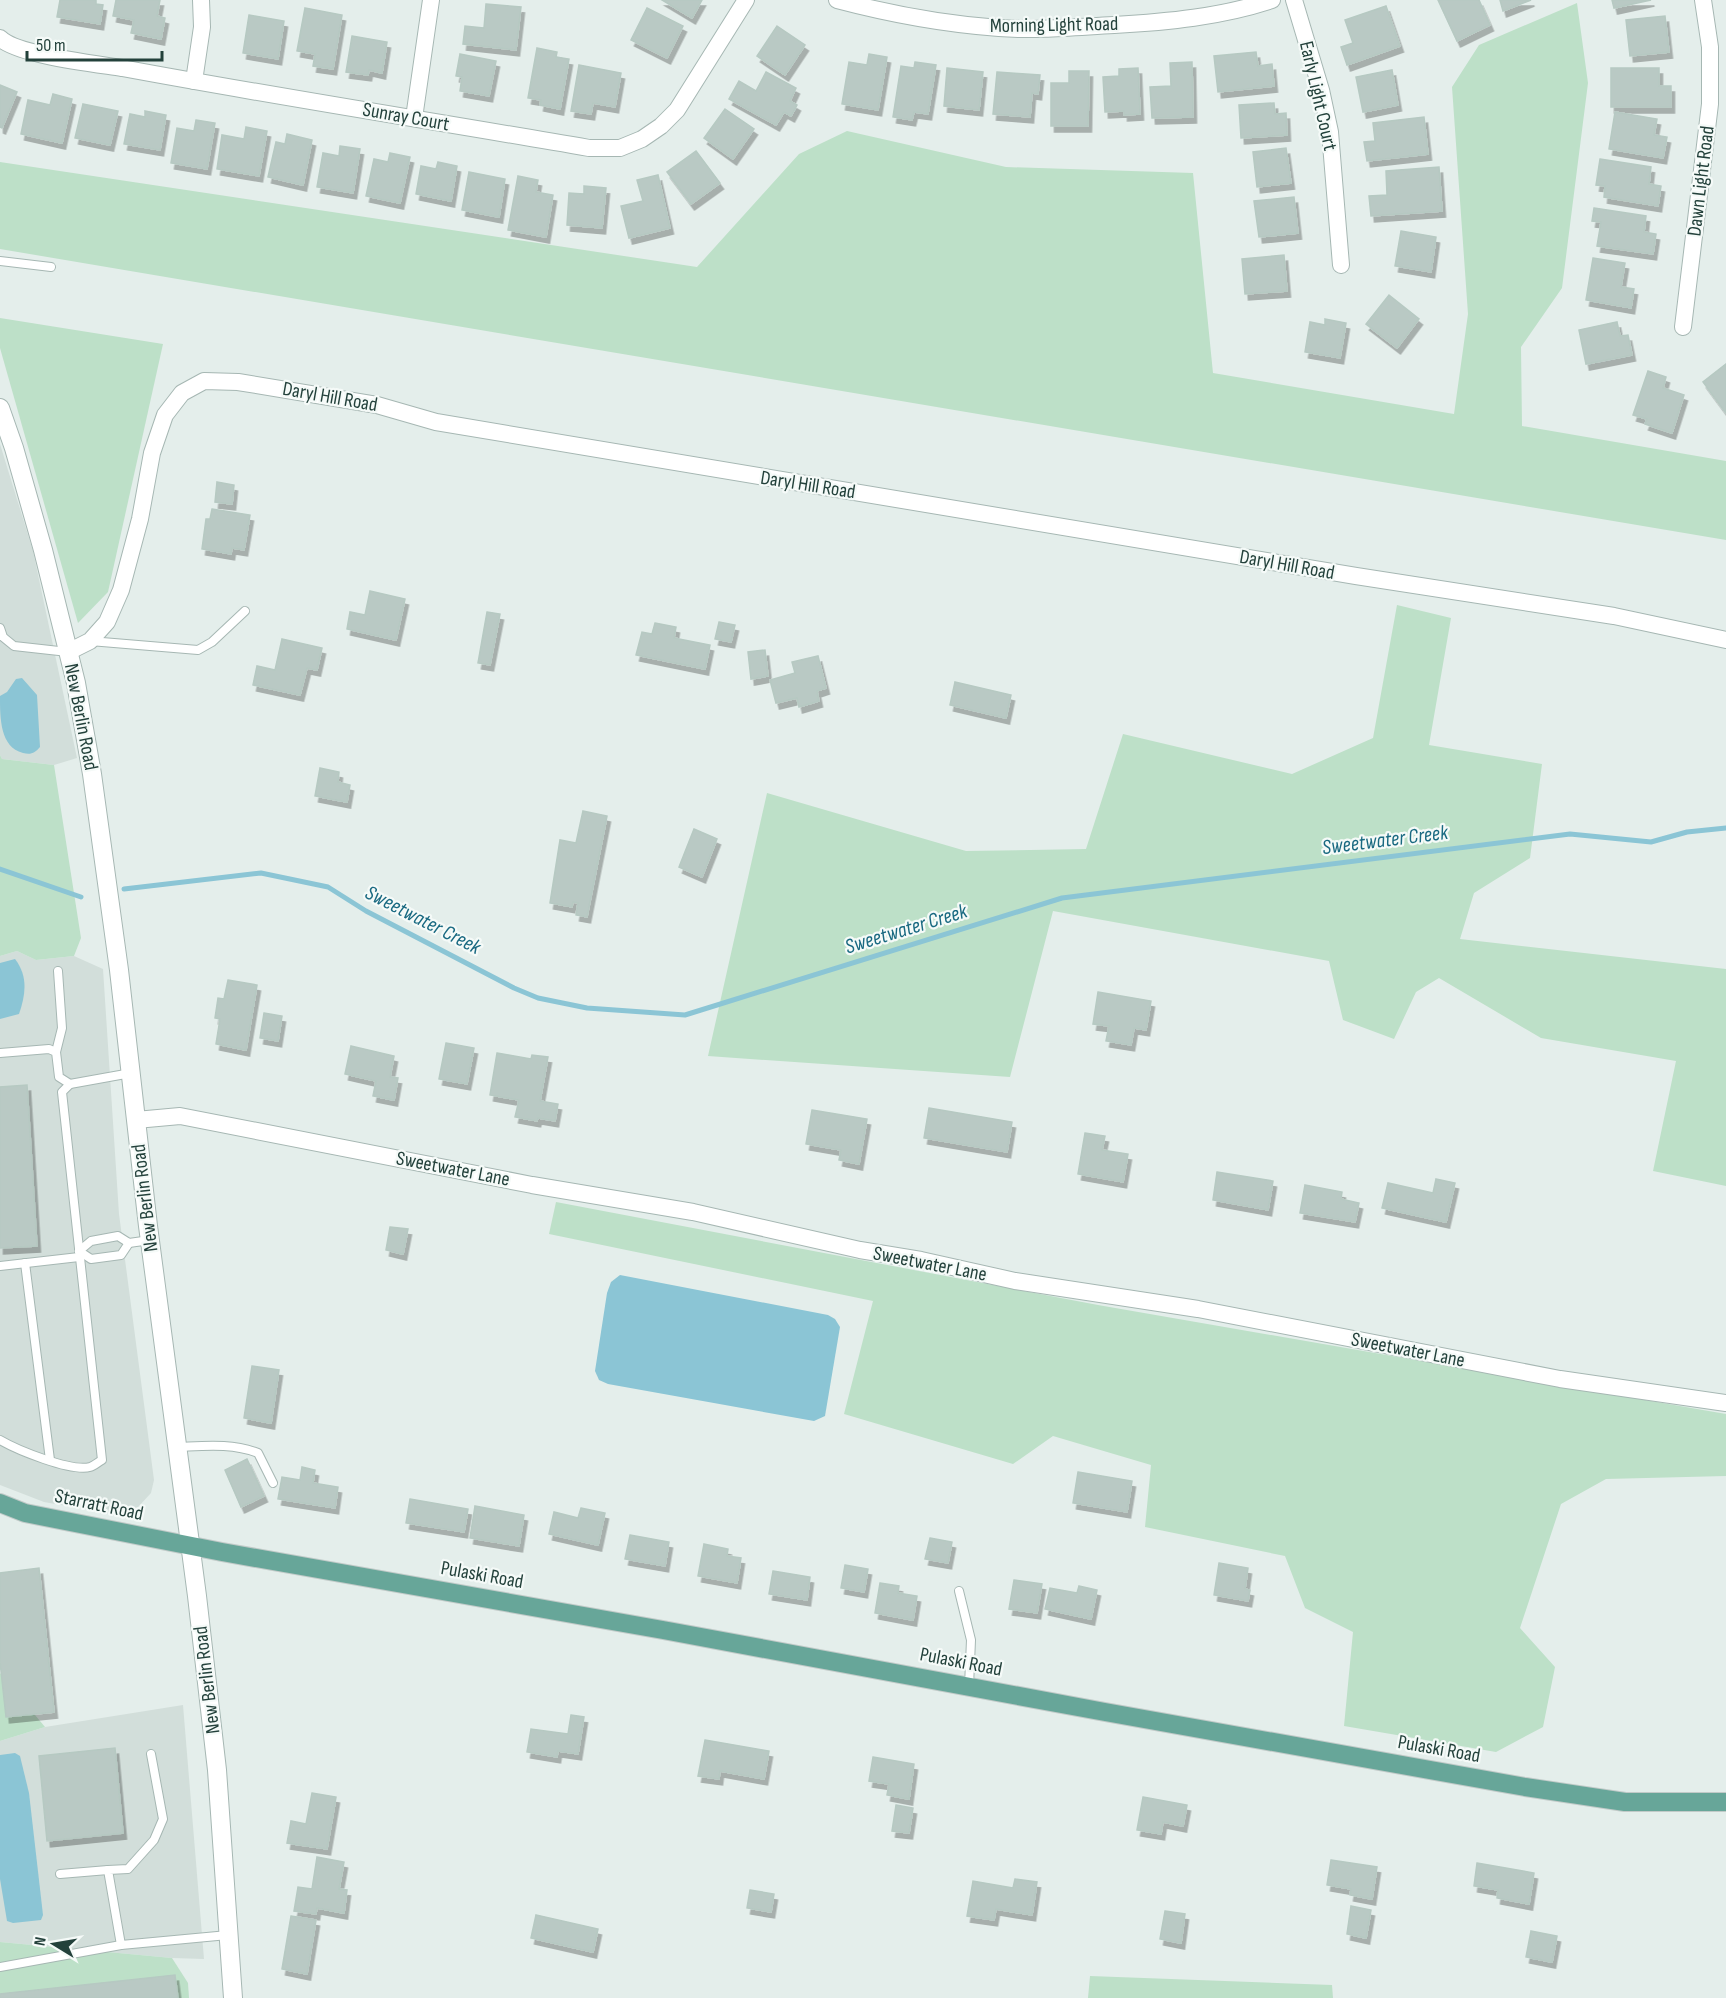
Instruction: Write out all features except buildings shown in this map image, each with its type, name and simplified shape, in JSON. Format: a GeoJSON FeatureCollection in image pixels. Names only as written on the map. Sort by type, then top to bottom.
{"type":"FeatureCollection","features":[{"type":"Feature","properties":{"kind":"main road","name":"Starratt Road"},"geometry":{"type":"LineString","coordinates":[[0,1503],[25,1513],[189,1546]]}},
{"type":"Feature","properties":{"kind":"main road","name":"Pulaski Road"},"geometry":{"type":"LineString","coordinates":[[189,1546],[1537,1789],[1624,1802],[1726,1802]]}},
{"type":"Feature","properties":{"kind":"street"},"geometry":{"type":"LineString","coordinates":[[194,81],[202,27],[201,0]]}},
{"type":"Feature","properties":{"kind":"street"},"geometry":{"type":"LineString","coordinates":[[414,118],[431,0]]}},
{"type":"Feature","properties":{"kind":"street","name":"Sunray Court"},"geometry":{"type":"LineString","coordinates":[[0,38],[4,42],[33,52],[194,81],[589,148],[621,148],[642,139],[661,126],[677,110],[746,0]]}},
{"type":"Feature","properties":{"kind":"street","name":"Morning Light Road"},"geometry":{"type":"LineString","coordinates":[[837,0],[888,13],[1001,28],[1170,22],[1253,6],[1272,0]]}},
{"type":"Feature","properties":{"kind":"street","name":"Early Light Court"},"geometry":{"type":"LineString","coordinates":[[1294,0],[1321,90],[1330,132],[1341,265]]}},
{"type":"Feature","properties":{"kind":"street","name":"Dawn Light Road"},"geometry":{"type":"LineString","coordinates":[[1683,327],[1710,104],[1710,47],[1703,0]]}},
{"type":"Feature","properties":{"kind":"street","name":"Daryl Hill Road"},"geometry":{"type":"LineString","coordinates":[[68,652],[90,641],[107,622],[121,590],[140,519],[152,453],[165,415],[182,393],[204,381],[238,382],[365,403],[436,422],[1379,580],[1614,616],[1726,640]]}},
{"type":"Feature","properties":{"kind":"street","name":"New Berlin Road"},"geometry":{"type":"LineString","coordinates":[[0,408],[27,494],[76,683],[92,776],[217,1770],[233,1998]]}},
{"type":"Feature","properties":{"kind":"street","name":"Sweetwater Lane"},"geometry":{"type":"LineString","coordinates":[[136,1120],[180,1116],[532,1185],[693,1212],[860,1250],[921,1260],[1016,1281],[1198,1309],[1560,1379],[1726,1403]]}},
{"type":"Feature","properties":{"kind":"lane"},"geometry":{"type":"LineString","coordinates":[[0,261],[51,267]]}},
{"type":"Feature","properties":{"kind":"lane"},"geometry":{"type":"LineString","coordinates":[[90,641],[198,650],[212,642],[245,611]]}},
{"type":"Feature","properties":{"kind":"lane"},"geometry":{"type":"LineString","coordinates":[[0,628],[3,637],[14,646],[68,652]]}},
{"type":"Feature","properties":{"kind":"lane"},"geometry":{"type":"LineString","coordinates":[[58,971],[62,1028],[56,1052],[59,1077],[69,1084]]}},
{"type":"Feature","properties":{"kind":"lane"},"geometry":{"type":"LineString","coordinates":[[0,1053],[49,1049],[56,1052]]}},
{"type":"Feature","properties":{"kind":"lane"},"geometry":{"type":"LineString","coordinates":[[0,1440],[19,1451],[74,1467],[90,1467],[102,1460],[62,1092],[69,1084],[131,1073]]}},
{"type":"Feature","properties":{"kind":"lane"},"geometry":{"type":"LineString","coordinates":[[79,1254],[90,1240],[118,1236],[129,1244]]}},
{"type":"Feature","properties":{"kind":"lane"},"geometry":{"type":"LineString","coordinates":[[0,1266],[79,1254],[92,1259],[120,1255],[129,1244],[150,1239]]}},
{"type":"Feature","properties":{"kind":"lane"},"geometry":{"type":"LineString","coordinates":[[25,1263],[50,1460]]}},
{"type":"Feature","properties":{"kind":"lane"},"geometry":{"type":"LineString","coordinates":[[176,1447],[218,1445],[243,1447],[258,1454],[273,1483]]}},
{"type":"Feature","properties":{"kind":"lane"},"geometry":{"type":"LineString","coordinates":[[959,1591],[971,1640],[969,1686]]}},
{"type":"Feature","properties":{"kind":"lane"},"geometry":{"type":"LineString","coordinates":[[60,1874],[128,1869],[154,1840],[164,1819],[151,1754]]}},
{"type":"Feature","properties":{"kind":"lane"},"geometry":{"type":"LineString","coordinates":[[108,1870],[121,1946]]}},
{"type":"Feature","properties":{"kind":"lane"},"geometry":{"type":"LineString","coordinates":[[0,1967],[121,1946],[228,1935]]}},
{"type":"Feature","properties":{"kind":"shaded area"},"geometry":{"type":"Polygon","coordinates":[[[0,444],[33,551],[77,758],[54,765],[2,759],[0,755],[0,444]]]}},
{"type":"Feature","properties":{"kind":"shaded area"},"geometry":{"type":"Polygon","coordinates":[[[17,951],[36,960],[74,956],[103,969],[119,1214],[154,1480],[151,1493],[138,1507],[117,1515],[44,1502],[0,1485],[0,956],[17,951]]]}},
{"type":"Feature","properties":{"kind":"shaded area"},"geometry":{"type":"Polygon","coordinates":[[[183,1705],[204,1959],[0,1942],[0,1741],[45,1727],[183,1705]]]}},
{"type":"Feature","properties":{"kind":"green space"},"geometry":{"type":"Polygon","coordinates":[[[1577,3],[1588,83],[1562,288],[1521,347],[1522,426],[1726,461],[1726,540],[0,249],[0,162],[697,267],[799,154],[847,131],[1006,167],[1193,173],[1213,373],[1454,414],[1468,314],[1452,87],[1479,45],[1577,3]]]}},
{"type":"Feature","properties":{"kind":"green space"},"geometry":{"type":"Polygon","coordinates":[[[0,318],[163,344],[108,592],[78,623],[0,348],[0,318]]]}},
{"type":"Feature","properties":{"kind":"green space"},"geometry":{"type":"Polygon","coordinates":[[[1397,605],[1451,618],[1429,745],[1542,764],[1530,858],[1474,893],[1460,939],[1726,969],[1726,1186],[1653,1171],[1676,1061],[1541,1038],[1439,978],[1416,992],[1394,1039],[1343,1020],[1329,961],[1053,911],[1010,1077],[708,1056],[767,793],[966,851],[1086,849],[1123,734],[1292,774],[1373,738],[1397,605]]]}},
{"type":"Feature","properties":{"kind":"green space"},"geometry":{"type":"Polygon","coordinates":[[[0,755],[2,759],[54,765],[81,938],[74,956],[36,960],[17,951],[0,956],[0,755]]]}},
{"type":"Feature","properties":{"kind":"green space"},"geometry":{"type":"Polygon","coordinates":[[[556,1202],[1098,1305],[1726,1414],[1726,1476],[1606,1479],[1561,1504],[1520,1628],[1555,1667],[1543,1727],[1496,1752],[1344,1726],[1353,1632],[1305,1608],[1285,1556],[1145,1527],[1151,1465],[1053,1436],[1013,1464],[844,1414],[873,1301],[549,1234],[556,1202]]]}},
{"type":"Feature","properties":{"kind":"green space"},"geometry":{"type":"Polygon","coordinates":[[[0,1673],[45,1727],[0,1741],[0,1673]]]}},
{"type":"Feature","properties":{"kind":"green space"},"geometry":{"type":"Polygon","coordinates":[[[0,1942],[172,1958],[188,1983],[189,1998],[0,1998],[0,1942]]]}},
{"type":"Feature","properties":{"kind":"green space"},"geometry":{"type":"Polygon","coordinates":[[[1090,1976],[1332,1985],[1333,1998],[1088,1998],[1090,1976]]]}},
{"type":"Feature","properties":{"kind":"water"},"geometry":{"type":"Polygon","coordinates":[[[22,678],[37,695],[40,747],[31,754],[15,750],[10,745],[1,722],[0,696],[7,692],[16,679],[22,678]]]}},
{"type":"Feature","properties":{"kind":"water"},"geometry":{"type":"Polygon","coordinates":[[[15,959],[24,979],[21,1007],[19,1014],[0,1019],[0,963],[15,959]]]}},
{"type":"Feature","properties":{"kind":"water"},"geometry":{"type":"Polygon","coordinates":[[[620,1275],[828,1315],[835,1319],[840,1327],[825,1416],[814,1421],[608,1384],[599,1380],[595,1371],[607,1293],[611,1282],[620,1275]]]}},
{"type":"Feature","properties":{"kind":"water"},"geometry":{"type":"Polygon","coordinates":[[[15,1753],[20,1756],[29,1793],[43,1915],[41,1920],[13,1923],[7,1921],[0,1879],[0,1755],[15,1753]]]}},
{"type":"Feature","properties":{"kind":"waterway","name":"Sweetwater Creek"},"geometry":{"type":"LineString","coordinates":[[124,889],[261,873],[328,887],[366,911],[514,988],[538,998],[587,1008],[685,1015],[1062,898],[1570,834],[1651,842],[1687,832],[1726,828]]}},
{"type":"Feature","properties":{"kind":"waterway","name":"Sweetwater Creek"},"geometry":{"type":"LineString","coordinates":[[0,869],[81,897]]}}]}
